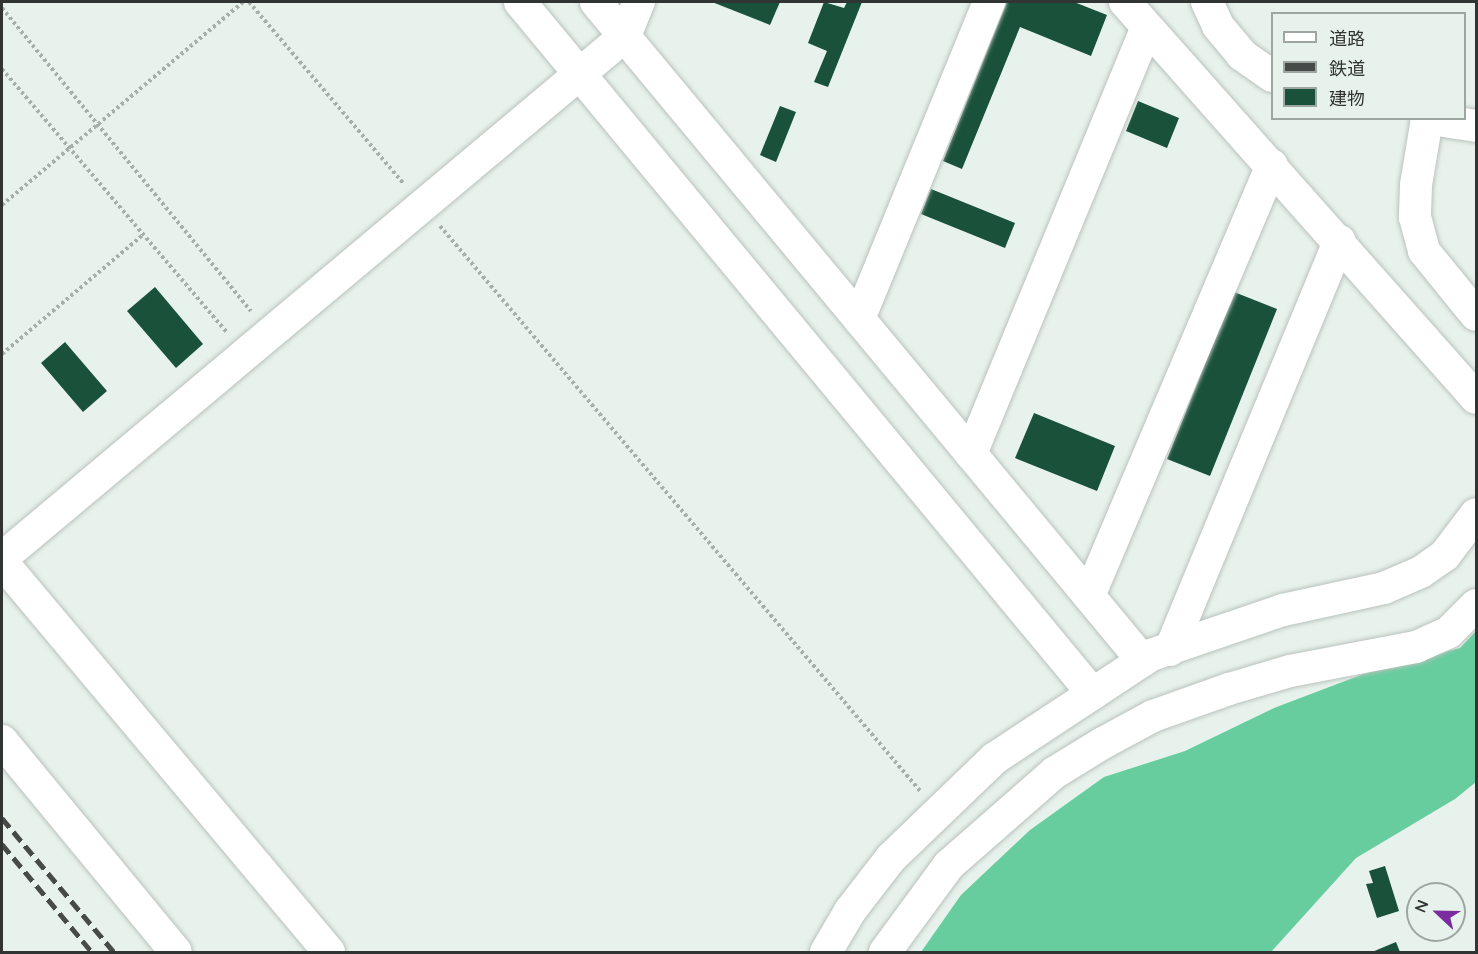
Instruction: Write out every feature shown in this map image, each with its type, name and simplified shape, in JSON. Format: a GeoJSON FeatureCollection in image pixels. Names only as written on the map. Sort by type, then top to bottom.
{"type":"FeatureCollection","features":[{"type":"Feature","properties":{"kind":"street"},"geometry":{"type":"LineString","coordinates":[[520,2],[1093,694]]}},
{"type":"Feature","properties":{"kind":"street"},"geometry":{"type":"LineString","coordinates":[[596,2],[1089,596],[1156,655]]}},
{"type":"Feature","properties":{"kind":"street"},"geometry":{"type":"LineString","coordinates":[[329,952],[2,560],[625,36],[639,2]]}},
{"type":"Feature","properties":{"kind":"street"},"geometry":{"type":"LineString","coordinates":[[859,319],[989,2]]}},
{"type":"Feature","properties":{"kind":"street"},"geometry":{"type":"LineString","coordinates":[[1125,2],[1272,165],[1476,398]]}},
{"type":"Feature","properties":{"kind":"street"},"geometry":{"type":"LineString","coordinates":[[1207,2],[1218,26],[1242,55],[1271,75]]}},
{"type":"Feature","properties":{"kind":"street"},"geometry":{"type":"LineString","coordinates":[[971,454],[1147,28]]}},
{"type":"Feature","properties":{"kind":"street"},"geometry":{"type":"LineString","coordinates":[[1427,120],[1416,185],[1415,217],[1424,251],[1476,315]]}},
{"type":"Feature","properties":{"kind":"street"},"geometry":{"type":"LineString","coordinates":[[1434,120],[1476,126]]}},
{"type":"Feature","properties":{"kind":"street"},"geometry":{"type":"LineString","coordinates":[[1089,596],[1272,165]]}},
{"type":"Feature","properties":{"kind":"street"},"geometry":{"type":"LineString","coordinates":[[1156,655],[1339,241]]}},
{"type":"Feature","properties":{"kind":"street"},"geometry":{"type":"LineString","coordinates":[[826,952],[850,911],[891,858],[937,811],[995,758],[1156,655],[1283,610],[1384,588],[1421,572],[1445,555],[1476,514]]}},
{"type":"Feature","properties":{"kind":"street"},"geometry":{"type":"LineString","coordinates":[[885,952],[950,865],[1054,773],[1103,743],[1154,716],[1229,689],[1290,671],[1416,647],[1449,632],[1476,605]]}},
{"type":"Feature","properties":{"kind":"street"},"geometry":{"type":"LineString","coordinates":[[2,741],[176,952]]}},
{"type":"Feature","properties":{"kind":"path"},"geometry":{"type":"LineString","coordinates":[[2,205],[243,2]]}},
{"type":"Feature","properties":{"kind":"path"},"geometry":{"type":"LineString","coordinates":[[249,2],[937,811]]}},
{"type":"Feature","properties":{"kind":"path"},"geometry":{"type":"LineString","coordinates":[[2,8],[99,123],[253,313]]}},
{"type":"Feature","properties":{"kind":"path"},"geometry":{"type":"LineString","coordinates":[[2,69],[229,335]]}},
{"type":"Feature","properties":{"kind":"path"},"geometry":{"type":"LineString","coordinates":[[2,354],[143,235]]}},
{"type":"Feature","properties":{"kind":"green space"},"geometry":{"type":"Polygon","coordinates":[[[1476,631],[1476,782],[1455,799],[1356,858],[1271,952],[921,952],[961,895],[1030,830],[1104,777],[1185,751],[1274,708],[1374,670],[1460,648],[1476,631]]]}},
{"type":"Feature","properties":{"kind":"building"},"geometry":{"type":"Polygon","coordinates":[[[712,2],[780,2],[770,25],[712,2]]]}},
{"type":"Feature","properties":{"kind":"building"},"geometry":{"type":"Polygon","coordinates":[[[824,2],[844,8],[847,2],[862,2],[828,87],[814,82],[827,51],[808,43],[824,2]]]}},
{"type":"Feature","properties":{"kind":"building"},"geometry":{"type":"Polygon","coordinates":[[[1007,2],[1074,2],[1107,15],[1091,56],[1020,27],[962,169],[943,161],[1007,2]]]}},
{"type":"Feature","properties":{"kind":"building"},"geometry":{"type":"Polygon","coordinates":[[[1138,101],[1179,118],[1167,148],[1126,131],[1138,101]]]}},
{"type":"Feature","properties":{"kind":"building"},"geometry":{"type":"Polygon","coordinates":[[[780,106],[796,112],[776,162],[760,155],[780,106]]]}},
{"type":"Feature","properties":{"kind":"building"},"geometry":{"type":"Polygon","coordinates":[[[931,189],[1015,223],[1005,248],[921,214],[931,189]]]}},
{"type":"Feature","properties":{"kind":"building"},"geometry":{"type":"Polygon","coordinates":[[[155,287],[203,344],[176,368],[127,311],[155,287]]]}},
{"type":"Feature","properties":{"kind":"building"},"geometry":{"type":"Polygon","coordinates":[[[1234,292],[1277,309],[1210,476],[1167,459],[1234,292]]]}},
{"type":"Feature","properties":{"kind":"building"},"geometry":{"type":"Polygon","coordinates":[[[65,342],[107,391],[83,412],[41,363],[65,342]]]}},
{"type":"Feature","properties":{"kind":"building"},"geometry":{"type":"Polygon","coordinates":[[[1034,413],[1115,446],[1097,491],[1015,458],[1034,413]]]}},
{"type":"Feature","properties":{"kind":"building"},"geometry":{"type":"Polygon","coordinates":[[[1385,866],[1399,911],[1377,918],[1366,884],[1373,883],[1369,871],[1385,866]]]}},
{"type":"Feature","properties":{"kind":"building"},"geometry":{"type":"Polygon","coordinates":[[[1396,942],[1400,952],[1372,952],[1396,942]]]}},
{"type":"Feature","properties":{"kind":"railway"},"geometry":{"type":"LineString","coordinates":[[2,818],[114,952]]}},
{"type":"Feature","properties":{"kind":"railway"},"geometry":{"type":"LineString","coordinates":[[2,844],[92,952]]}}]}
